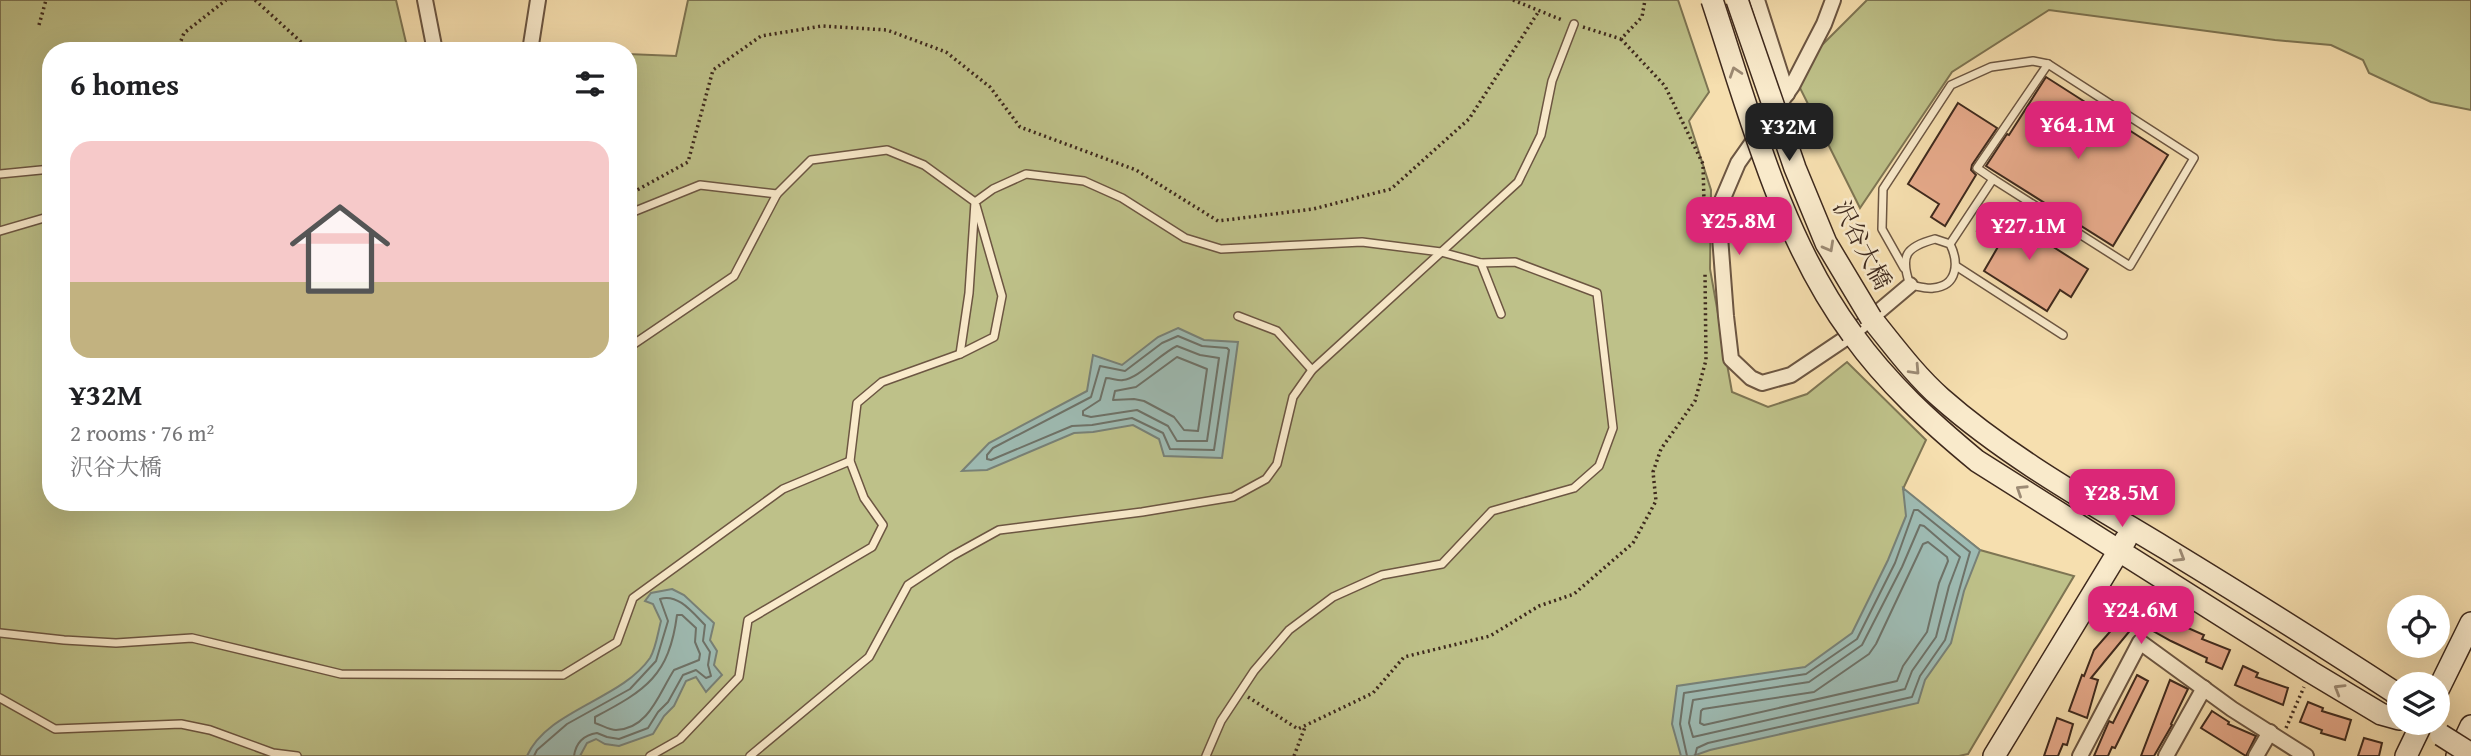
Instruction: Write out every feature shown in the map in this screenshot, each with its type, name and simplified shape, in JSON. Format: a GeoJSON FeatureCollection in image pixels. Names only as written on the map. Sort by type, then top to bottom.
{"type":"FeatureCollection","features":[{"type":"Feature","properties":{"kind":"street"},"geometry":{"type":"LineString","coordinates":[[425,0],[433,42]]}},
{"type":"Feature","properties":{"kind":"street"},"geometry":{"type":"LineString","coordinates":[[531,42],[538,0]]}},
{"type":"Feature","properties":{"kind":"street"},"geometry":{"type":"LineString","coordinates":[[1712,0],[1756,132],[1797,240],[1837,314],[1868,356],[1926,419],[1967,453],[2118,552],[2311,672],[2387,716]]}},
{"type":"Feature","properties":{"kind":"street","name":"沢谷大橋"},"geometry":{"type":"LineString","coordinates":[[1737,0],[1782,132],[1821,231],[1871,317],[1900,354],[1939,396],[1987,435],[2030,464],[2387,687]]}},
{"type":"Feature","properties":{"kind":"street"},"geometry":{"type":"LineString","coordinates":[[1757,0],[1787,94]]}},
{"type":"Feature","properties":{"kind":"street"},"geometry":{"type":"LineString","coordinates":[[1833,0],[1824,24],[1787,94],[1738,163],[1718,210],[1731,359],[1751,378],[1762,383],[1791,375],[1852,334],[1910,285]]}},
{"type":"Feature","properties":{"kind":"street"},"geometry":{"type":"LineString","coordinates":[[1998,755],[2133,528]]}},
{"type":"Feature","properties":{"kind":"street"},"geometry":{"type":"LineString","coordinates":[[2447,672],[2471,623]]}},
{"type":"Feature","properties":{"kind":"street"},"geometry":{"type":"LineString","coordinates":[[2080,756],[2140,642],[2232,709],[2306,756]]}},
{"type":"Feature","properties":{"kind":"street"},"geometry":{"type":"LineString","coordinates":[[2166,756],[2204,688]]}},
{"type":"Feature","properties":{"kind":"street"},"geometry":{"type":"LineString","coordinates":[[2457,756],[2471,726]]}},
{"type":"Feature","properties":{"kind":"street"},"geometry":{"type":"LineString","coordinates":[[2406,756],[2415,735]]}},
{"type":"Feature","properties":{"kind":"street"},"geometry":{"type":"LineString","coordinates":[[2441,735],[2471,754]]}},
{"type":"Feature","properties":{"kind":"street"},"geometry":{"type":"LineString","coordinates":[[2256,756],[2275,736]]}},
{"type":"Feature","properties":{"kind":"lane"},"geometry":{"type":"LineString","coordinates":[[750,756],[869,657],[908,585],[999,530],[1142,512],[1233,497],[1266,479],[1277,464],[1293,397],[1312,370],[1518,182],[1541,135],[1552,81],[1574,24]]}},
{"type":"Feature","properties":{"kind":"lane"},"geometry":{"type":"LineString","coordinates":[[1904,268],[1907,252],[1917,244],[1935,239],[1950,244],[1957,258],[1955,274],[1944,285],[1932,289],[1910,285],[1904,268],[1882,229],[1883,189],[1951,85],[1991,67],[2034,61],[2048,64],[2194,158],[2130,266],[1977,168],[2048,64]]}},
{"type":"Feature","properties":{"kind":"lane"},"geometry":{"type":"LineString","coordinates":[[637,342],[734,276],[777,194],[811,160],[887,150],[924,165],[975,202],[1002,296],[994,337],[960,354],[882,382],[858,403],[850,461],[864,498],[883,525],[872,547],[748,620],[739,677],[680,739],[650,756]]}},
{"type":"Feature","properties":{"kind":"lane"},"geometry":{"type":"LineString","coordinates":[[0,174],[42,170]]}},
{"type":"Feature","properties":{"kind":"lane"},"geometry":{"type":"LineString","coordinates":[[975,202],[993,189],[1026,174],[1084,181],[1122,198],[1185,238],[1221,249],[1362,242],[1441,252],[1481,263],[1515,262],[1597,293],[1613,428],[1599,467],[1574,488],[1492,511],[1442,564],[1382,575],[1333,597],[1289,630],[1254,671],[1222,721],[1206,756]]}},
{"type":"Feature","properties":{"kind":"lane"},"geometry":{"type":"LineString","coordinates":[[1950,244],[1993,179]]}},
{"type":"Feature","properties":{"kind":"lane"},"geometry":{"type":"LineString","coordinates":[[637,210],[699,185],[777,194]]}},
{"type":"Feature","properties":{"kind":"lane"},"geometry":{"type":"LineString","coordinates":[[960,354],[969,293],[975,202]]}},
{"type":"Feature","properties":{"kind":"lane"},"geometry":{"type":"LineString","coordinates":[[0,231],[42,219]]}},
{"type":"Feature","properties":{"kind":"lane"},"geometry":{"type":"LineString","coordinates":[[1481,263],[1501,314]]}},
{"type":"Feature","properties":{"kind":"lane"},"geometry":{"type":"LineString","coordinates":[[1956,266],[2063,335]]}},
{"type":"Feature","properties":{"kind":"lane"},"geometry":{"type":"LineString","coordinates":[[1238,316],[1278,331],[1312,370]]}},
{"type":"Feature","properties":{"kind":"lane"},"geometry":{"type":"LineString","coordinates":[[0,633],[116,643],[192,638],[341,674],[563,676],[617,642],[633,597],[783,489],[850,461]]}},
{"type":"Feature","properties":{"kind":"lane"},"geometry":{"type":"LineString","coordinates":[[0,698],[55,729],[181,724],[210,730],[273,752],[297,756]]}},
{"type":"Feature","properties":{"kind":"path"},"geometry":{"type":"LineString","coordinates":[[38,26],[46,0]]}},
{"type":"Feature","properties":{"kind":"path"},"geometry":{"type":"LineString","coordinates":[[180,42],[184,33],[226,0]]}},
{"type":"Feature","properties":{"kind":"path"},"geometry":{"type":"LineString","coordinates":[[255,0],[301,42]]}},
{"type":"Feature","properties":{"kind":"path"},"geometry":{"type":"LineString","coordinates":[[637,190],[688,162],[713,70],[761,36],[822,26],[887,30],[946,52],[990,88],[1020,127],[1136,170],[1218,220],[1313,209],[1391,189],[1469,119],[1539,11]]}},
{"type":"Feature","properties":{"kind":"path"},"geometry":{"type":"LineString","coordinates":[[1621,39],[1665,86],[1703,164],[1704,203]]}},
{"type":"Feature","properties":{"kind":"path"},"geometry":{"type":"LineString","coordinates":[[1241,692],[1298,729],[1373,694],[1405,657],[1490,636],[1539,606],[1574,594],[1633,542],[1656,501],[1653,472],[1661,449],[1695,401],[1706,360],[1705,268]]}},
{"type":"Feature","properties":{"kind":"path"},"geometry":{"type":"LineString","coordinates":[[2275,736],[2311,672]]}},
{"type":"Feature","properties":{"kind":"path"},"geometry":{"type":"LineString","coordinates":[[1294,756],[1306,725]]}},
{"type":"Feature","properties":{"kind":"green space"},"geometry":{"type":"Polygon","coordinates":[[[0,0],[396,0],[406,42],[42,42],[42,511],[637,511],[637,54],[676,56],[688,0],[1678,0],[1709,92],[1689,121],[1711,190],[1710,269],[1732,392],[1768,407],[1807,394],[1847,362],[1926,440],[1903,489],[1980,550],[2074,576],[1968,754],[1959,756],[0,756],[0,0]]]}},
{"type":"Feature","properties":{"kind":"green space"},"geometry":{"type":"Polygon","coordinates":[[[1867,0],[2471,0],[2471,110],[2431,102],[2369,73],[2363,60],[2331,45],[2049,10],[1952,72],[1860,208],[1793,74],[1867,0]]]}},
{"type":"Feature","properties":{"kind":"water"},"geometry":{"type":"Polygon","coordinates":[[[1178,328],[1204,340],[1238,342],[1222,458],[1164,456],[1159,439],[1133,425],[1074,433],[987,470],[962,471],[989,443],[1087,391],[1093,355],[1122,365],[1158,337],[1178,328]]]}},
{"type":"Feature","properties":{"kind":"water"},"geometry":{"type":"Polygon","coordinates":[[[1903,488],[1980,550],[1964,591],[1951,643],[1925,680],[1918,703],[1693,756],[1681,756],[1672,724],[1677,686],[1805,667],[1852,633],[1906,516],[1903,488]]]}},
{"type":"Feature","properties":{"kind":"water"},"geometry":{"type":"Polygon","coordinates":[[[672,589],[684,595],[714,623],[710,640],[717,651],[714,665],[722,675],[706,692],[696,677],[686,681],[674,706],[653,734],[619,746],[605,744],[596,739],[587,743],[580,756],[527,756],[537,740],[551,727],[621,685],[650,658],[661,621],[653,604],[645,601],[651,593],[672,589]]]}},
{"type":"Feature","properties":{"kind":"building"},"geometry":{"type":"Polygon","coordinates":[[[2046,77],[2168,155],[2113,246],[1986,166],[2046,77]]]}},
{"type":"Feature","properties":{"kind":"building"},"geometry":{"type":"Polygon","coordinates":[[[1958,103],[1997,128],[1972,165],[1971,170],[1976,175],[1945,226],[1931,217],[1939,204],[1908,184],[1958,103]]]}},
{"type":"Feature","properties":{"kind":"building"},"geometry":{"type":"Polygon","coordinates":[[[1992,208],[2088,269],[2071,297],[2060,290],[2047,311],[1984,271],[1999,245],[1977,231],[1992,208]]]}},
{"type":"Feature","properties":{"kind":"building"},"geometry":{"type":"Polygon","coordinates":[[[2126,595],[2158,613],[2159,611],[2173,619],[2172,621],[2204,635],[2202,639],[2230,650],[2222,669],[2206,662],[2207,658],[2137,622],[2091,678],[2098,680],[2087,718],[2069,711],[2094,650],[2122,618],[2116,614],[2126,595]]]}},
{"type":"Feature","properties":{"kind":"building"},"geometry":{"type":"Polygon","coordinates":[[[2243,666],[2258,673],[2256,677],[2288,688],[2283,705],[2235,685],[2243,666]]]}},
{"type":"Feature","properties":{"kind":"building"},"geometry":{"type":"Polygon","coordinates":[[[2137,675],[2148,681],[2115,748],[2112,747],[2108,756],[2094,756],[2109,721],[2113,723],[2137,675]]]}},
{"type":"Feature","properties":{"kind":"building"},"geometry":{"type":"Polygon","coordinates":[[[2170,680],[2188,689],[2154,756],[2141,756],[2170,680]]]}},
{"type":"Feature","properties":{"kind":"building"},"geometry":{"type":"Polygon","coordinates":[[[2308,702],[2323,708],[2322,711],[2351,720],[2345,740],[2321,733],[2322,730],[2300,722],[2308,702]]]}},
{"type":"Feature","properties":{"kind":"building"},"geometry":{"type":"Polygon","coordinates":[[[2212,711],[2229,722],[2228,724],[2256,736],[2246,756],[2201,728],[2212,711]]]}},
{"type":"Feature","properties":{"kind":"building"},"geometry":{"type":"Polygon","coordinates":[[[2057,718],[2073,724],[2067,745],[2063,744],[2058,756],[2044,756],[2057,718]]]}},
{"type":"Feature","properties":{"kind":"building"},"geometry":{"type":"Polygon","coordinates":[[[2364,738],[2382,743],[2379,756],[2358,756],[2364,738]]]}}]}
